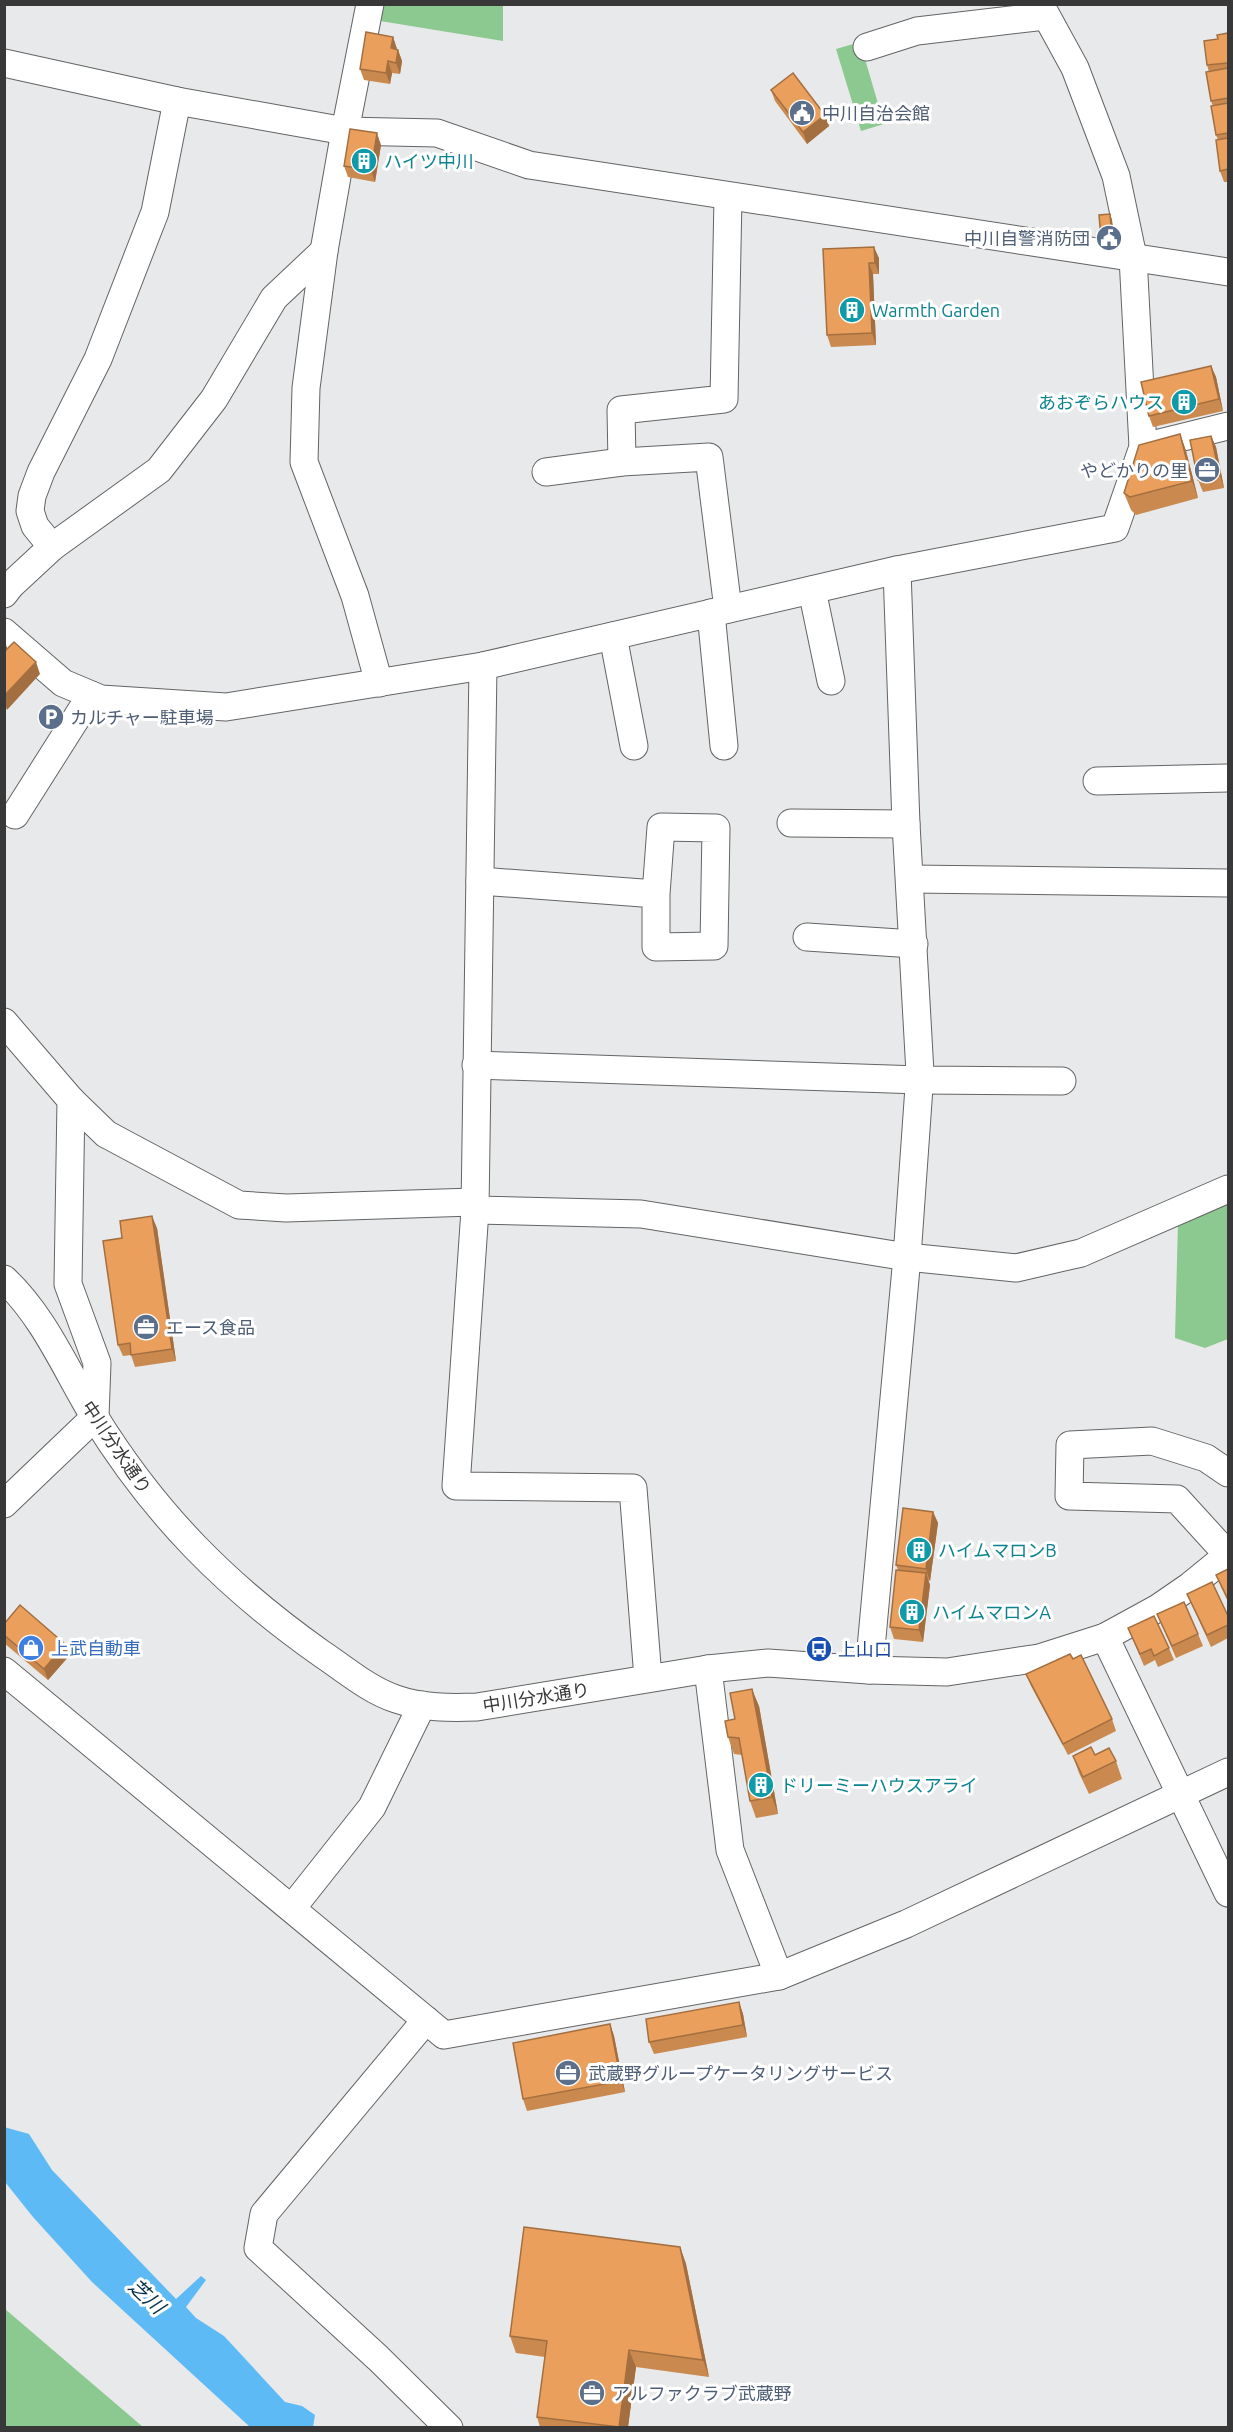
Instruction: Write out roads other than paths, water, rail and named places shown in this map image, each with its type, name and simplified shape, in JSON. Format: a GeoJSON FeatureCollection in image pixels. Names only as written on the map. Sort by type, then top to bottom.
{"type":"FeatureCollection","features":[{"type":"Feature","properties":{"kind":"street"},"geometry":{"type":"LineString","coordinates":[[370,4],[324,251],[306,388],[304,462],[355,597],[379,682]]}},
{"type":"Feature","properties":{"kind":"street"},"geometry":{"type":"LineString","coordinates":[[4,632],[63,683],[101,699],[226,707],[483,666],[897,570],[1115,528],[1143,447],[1133,257],[1116,176],[1075,68],[1043,10],[917,31],[867,47]]}},
{"type":"Feature","properties":{"kind":"street"},"geometry":{"type":"LineString","coordinates":[[4,63],[177,101],[345,131],[437,133],[529,165],[1228,272]]}},
{"type":"Feature","properties":{"kind":"street"},"geometry":{"type":"LineString","coordinates":[[52,547],[35,526],[30,511],[32,496],[41,472],[98,359],[155,212],[177,101]]}},
{"type":"Feature","properties":{"kind":"street"},"geometry":{"type":"LineString","coordinates":[[622,462],[621,410],[724,399],[728,197]]}},
{"type":"Feature","properties":{"kind":"street"},"geometry":{"type":"LineString","coordinates":[[4,594],[52,547],[159,470],[214,399],[274,298],[324,251]]}},
{"type":"Feature","properties":{"kind":"street"},"geometry":{"type":"LineString","coordinates":[[1143,447],[1228,426]]}},
{"type":"Feature","properties":{"kind":"street"},"geometry":{"type":"LineString","coordinates":[[546,472],[622,462],[709,458],[719,611],[724,746]]}},
{"type":"Feature","properties":{"kind":"street"},"geometry":{"type":"LineString","coordinates":[[869,1670],[907,1257],[920,1080],[906,824],[897,570]]}},
{"type":"Feature","properties":{"kind":"street"},"geometry":{"type":"LineString","coordinates":[[812,590],[831,681]]}},
{"type":"Feature","properties":{"kind":"street"},"geometry":{"type":"LineString","coordinates":[[613,636],[634,746]]}},
{"type":"Feature","properties":{"kind":"street"},"geometry":{"type":"LineString","coordinates":[[483,666],[474,1206],[456,1486],[633,1488],[648,1678]]}},
{"type":"Feature","properties":{"kind":"street"},"geometry":{"type":"LineString","coordinates":[[15,815],[91,695]]}},
{"type":"Feature","properties":{"kind":"street"},"geometry":{"type":"LineString","coordinates":[[1097,781],[1228,778]]}},
{"type":"Feature","properties":{"kind":"street"},"geometry":{"type":"LineString","coordinates":[[791,823],[906,824]]}},
{"type":"Feature","properties":{"kind":"street"},"geometry":{"type":"LineString","coordinates":[[661,827],[716,828],[714,946],[656,947],[656,894],[661,827]]}},
{"type":"Feature","properties":{"kind":"street"},"geometry":{"type":"LineString","coordinates":[[910,879],[1228,883]]}},
{"type":"Feature","properties":{"kind":"street"},"geometry":{"type":"LineString","coordinates":[[480,881],[656,894]]}},
{"type":"Feature","properties":{"kind":"street"},"geometry":{"type":"LineString","coordinates":[[807,938],[914,944]]}},
{"type":"Feature","properties":{"kind":"street"},"geometry":{"type":"LineString","coordinates":[[4,1022],[70,1100],[106,1134],[239,1205],[286,1208],[474,1206],[640,1214],[907,1257],[1016,1268],[1081,1253],[1228,1189]]}},
{"type":"Feature","properties":{"kind":"street"},"geometry":{"type":"LineString","coordinates":[[476,1065],[920,1080],[1062,1081]]}},
{"type":"Feature","properties":{"kind":"street"},"geometry":{"type":"LineString","coordinates":[[4,1504],[94,1417],[97,1363],[68,1284],[70,1100]]}},
{"type":"Feature","properties":{"kind":"street","name":"中川分水通り"},"geometry":{"type":"LineString","coordinates":[[4,1279],[14,1288],[51,1340],[94,1417],[157,1506],[189,1543],[223,1576],[284,1627],[369,1686],[396,1699],[422,1705],[446,1708],[477,1707],[648,1678],[768,1662],[869,1670],[947,1672],[1039,1658],[1105,1637],[1158,1608],[1228,1555]]}},
{"type":"Feature","properties":{"kind":"street"},"geometry":{"type":"LineString","coordinates":[[1228,1473],[1206,1458],[1152,1441],[1070,1445],[1070,1496],[1177,1499],[1228,1555]]}},
{"type":"Feature","properties":{"kind":"street"},"geometry":{"type":"LineString","coordinates":[[1105,1637],[1228,1893]]}},
{"type":"Feature","properties":{"kind":"street"},"geometry":{"type":"LineString","coordinates":[[708,1669],[730,1850],[780,1976]]}},
{"type":"Feature","properties":{"kind":"street"},"geometry":{"type":"LineString","coordinates":[[4,1671],[444,2036],[780,1976],[906,1924],[1228,1772]]}},
{"type":"Feature","properties":{"kind":"street"},"geometry":{"type":"LineString","coordinates":[[292,1908],[372,1807],[422,1705]]}},
{"type":"Feature","properties":{"kind":"street"},"geometry":{"type":"LineString","coordinates":[[426,2020],[264,2214],[258,2248],[449,2427]]}},
{"type":"Feature","properties":{"kind":"water","name":"芝川"},"geometry":{"type":"Polygon","coordinates":[[[4,2127],[29,2134],[52,2170],[176,2299],[201,2276],[206,2280],[186,2307],[196,2318],[224,2336],[285,2402],[302,2406],[315,2415],[313,2427],[250,2427],[92,2282],[33,2217],[5,2182],[4,2127]]]}},
{"type":"Feature","properties":{"kind":"place","name":"中川自治会館"},"geometry":{"type":"Point","coordinates":[802,113]}},
{"type":"Feature","properties":{"kind":"place","name":"ハイツ中川"},"geometry":{"type":"Point","coordinates":[364,161]}},
{"type":"Feature","properties":{"kind":"place","name":"中川自警消防団"},"geometry":{"type":"Point","coordinates":[1109,238]}},
{"type":"Feature","properties":{"kind":"place","name":"Warmth Garden"},"geometry":{"type":"Point","coordinates":[852,310]}},
{"type":"Feature","properties":{"kind":"place","name":"あおぞらハウス"},"geometry":{"type":"Point","coordinates":[1184,402]}},
{"type":"Feature","properties":{"kind":"place","name":"やどかりの里"},"geometry":{"type":"Point","coordinates":[1207,470]}},
{"type":"Feature","properties":{"kind":"place","name":"カルチャー駐車場"},"geometry":{"type":"Point","coordinates":[51,717]}},
{"type":"Feature","properties":{"kind":"place","name":"エース食品"},"geometry":{"type":"Point","coordinates":[146,1327]}},
{"type":"Feature","properties":{"kind":"place","name":"ハイムマロンB"},"geometry":{"type":"Point","coordinates":[919,1550]}},
{"type":"Feature","properties":{"kind":"place","name":"ハイムマロンA"},"geometry":{"type":"Point","coordinates":[912,1612]}},
{"type":"Feature","properties":{"kind":"place","name":"上武自動車"},"geometry":{"type":"Point","coordinates":[31,1648]}},
{"type":"Feature","properties":{"kind":"place","name":"上山口"},"geometry":{"type":"Point","coordinates":[819,1649]}},
{"type":"Feature","properties":{"kind":"place","name":"ドリーミーハウスアライ"},"geometry":{"type":"Point","coordinates":[761,1785]}},
{"type":"Feature","properties":{"kind":"place","name":"武蔵野グループケータリングサービス"},"geometry":{"type":"Point","coordinates":[568,2073]}},
{"type":"Feature","properties":{"kind":"place","name":"アルファクラブ武蔵野"},"geometry":{"type":"Point","coordinates":[592,2393]}}]}
